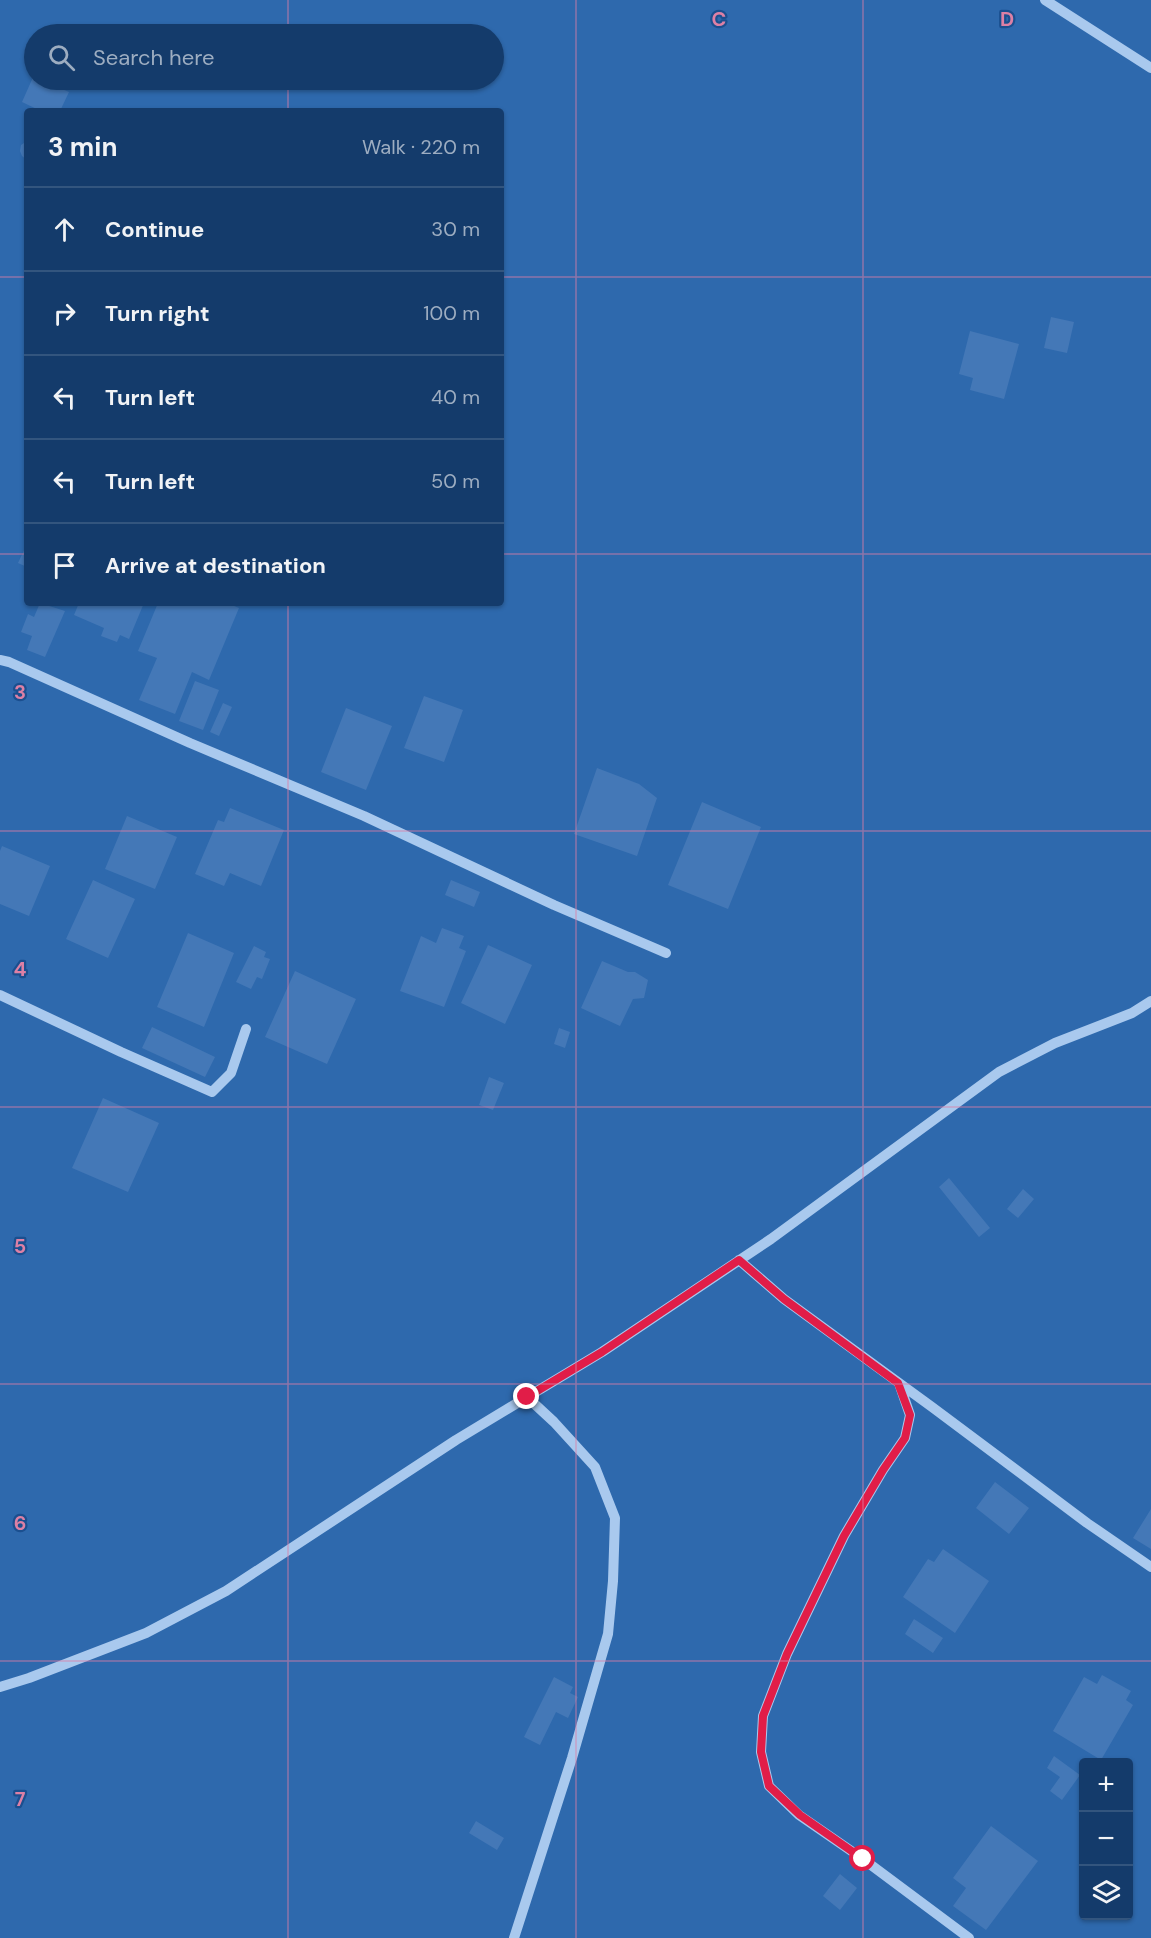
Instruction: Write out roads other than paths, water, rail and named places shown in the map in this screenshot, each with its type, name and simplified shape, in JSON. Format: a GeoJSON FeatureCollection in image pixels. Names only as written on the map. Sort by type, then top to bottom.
{"type":"FeatureCollection","features":[{"type":"Feature","properties":{"kind":"street"},"geometry":{"type":"LineString","coordinates":[[1045,0],[1151,68]]}},
{"type":"Feature","properties":{"kind":"street"},"geometry":{"type":"LineString","coordinates":[[0,660],[363,816],[554,905],[666,953]]}},
{"type":"Feature","properties":{"kind":"street"},"geometry":{"type":"LineString","coordinates":[[0,995],[212,1092],[231,1073],[246,1029]]}},
{"type":"Feature","properties":{"kind":"street"},"geometry":{"type":"LineString","coordinates":[[0,1687],[146,1633],[226,1591],[456,1440],[602,1352],[780,1232],[999,1072],[1055,1043],[1132,1013],[1151,1001]]}},
{"type":"Feature","properties":{"kind":"street"},"geometry":{"type":"LineString","coordinates":[[739,1260],[784,1299],[1151,1568]]}},
{"type":"Feature","properties":{"kind":"street"},"geometry":{"type":"LineString","coordinates":[[898,1383],[910,1415],[905,1438],[844,1536],[787,1654],[763,1716],[761,1752],[769,1786],[800,1815],[969,1938]]}},
{"type":"Feature","properties":{"kind":"street"},"geometry":{"type":"LineString","coordinates":[[514,1938],[572,1758],[608,1634],[614,1581],[615,1518],[595,1467],[554,1422],[527,1397]]}}]}
